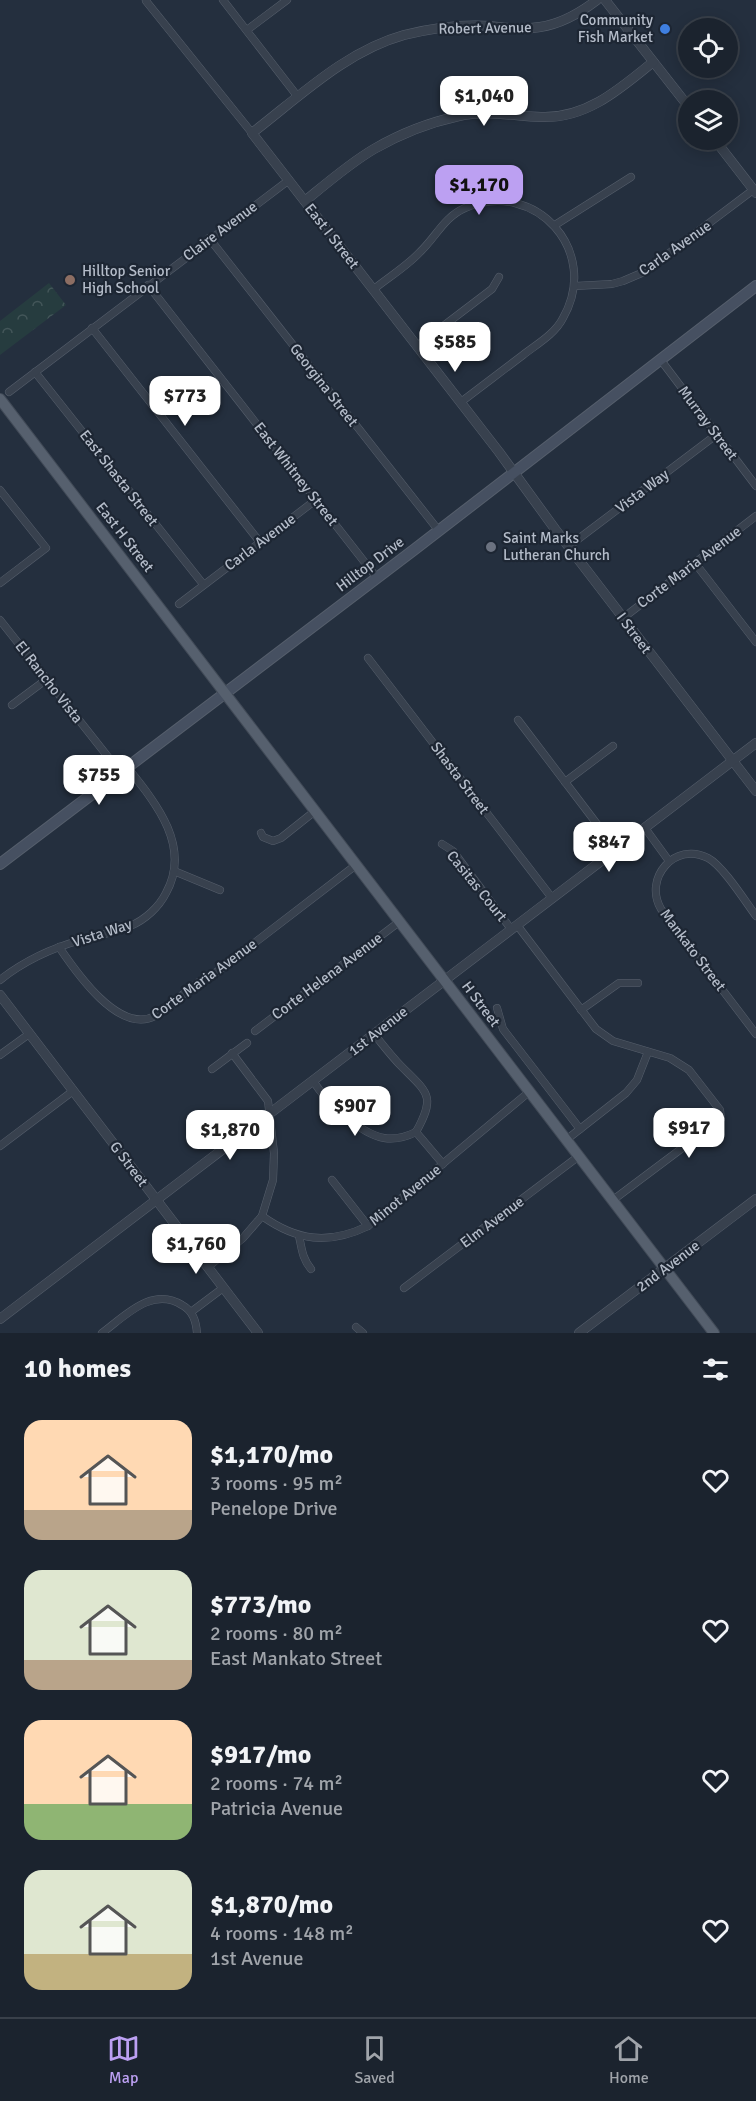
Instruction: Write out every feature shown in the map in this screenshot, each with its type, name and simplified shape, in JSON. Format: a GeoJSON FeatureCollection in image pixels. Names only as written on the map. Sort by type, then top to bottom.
{"type":"FeatureCollection","features":[{"type":"Feature","properties":{"kind":"main road","name":"Hilltop Drive"},"geometry":{"type":"LineString","coordinates":[[0,864],[439,531],[756,286]]}},
{"type":"Feature","properties":{"kind":"main road","name":"East H Street"},"geometry":{"type":"LineString","coordinates":[[4,396],[226,693]]}},
{"type":"Feature","properties":{"kind":"main road","name":"H Street"},"geometry":{"type":"LineString","coordinates":[[226,693],[714,1333]]}},
{"type":"Feature","properties":{"kind":"street"},"geometry":{"type":"LineString","coordinates":[[223,0],[298,98]]}},
{"type":"Feature","properties":{"kind":"street"},"geometry":{"type":"LineString","coordinates":[[247,30],[287,0]]}},
{"type":"Feature","properties":{"kind":"street","name":"Robert Avenue"},"geometry":{"type":"LineString","coordinates":[[252,133],[347,61],[397,37],[449,27],[540,27],[566,20],[597,0]]}},
{"type":"Feature","properties":{"kind":"street"},"geometry":{"type":"LineString","coordinates":[[605,0],[678,93]]}},
{"type":"Feature","properties":{"kind":"street","name":"East I Street"},"geometry":{"type":"LineString","coordinates":[[146,1],[289,180],[514,472]]}},
{"type":"Feature","properties":{"kind":"street"},"geometry":{"type":"LineString","coordinates":[[305,201],[374,149],[427,125],[466,114],[503,113],[551,117],[577,113],[598,104],[653,62]]}},
{"type":"Feature","properties":{"kind":"street"},"geometry":{"type":"LineString","coordinates":[[723,150],[755,192]]}},
{"type":"Feature","properties":{"kind":"street"},"geometry":{"type":"LineString","coordinates":[[555,225],[631,177]]}},
{"type":"Feature","properties":{"kind":"street","name":"Claire Avenue"},"geometry":{"type":"LineString","coordinates":[[4,396],[209,238],[289,180]]}},
{"type":"Feature","properties":{"kind":"street","name":"Carla Avenue"},"geometry":{"type":"LineString","coordinates":[[575,286],[612,284],[644,272],[755,192]]}},
{"type":"Feature","properties":{"kind":"street"},"geometry":{"type":"LineString","coordinates":[[374,289],[420,253],[448,219],[472,205],[488,201],[515,202],[534,209],[555,225],[570,250],[574,269],[575,286],[567,311],[554,330],[461,402]]}},
{"type":"Feature","properties":{"kind":"street","name":"Georgina Street"},"geometry":{"type":"LineString","coordinates":[[209,238],[439,531]]}},
{"type":"Feature","properties":{"kind":"street"},"geometry":{"type":"LineString","coordinates":[[417,345],[492,289],[499,277]]}},
{"type":"Feature","properties":{"kind":"street","name":"East Whitney Street"},"geometry":{"type":"LineString","coordinates":[[148,285],[377,578]]}},
{"type":"Feature","properties":{"kind":"street"},"geometry":{"type":"LineString","coordinates":[[92,328],[259,542]]}},
{"type":"Feature","properties":{"kind":"street","name":"Murray Street"},"geometry":{"type":"LineString","coordinates":[[660,359],[756,486]]}},
{"type":"Feature","properties":{"kind":"street","name":"East Shasta Street"},"geometry":{"type":"LineString","coordinates":[[35,372],[203,584]]}},
{"type":"Feature","properties":{"kind":"street","name":"Vista Way"},"geometry":{"type":"LineString","coordinates":[[569,546],[716,435]]}},
{"type":"Feature","properties":{"kind":"street","name":"I Street"},"geometry":{"type":"LineString","coordinates":[[514,472],[756,791]]}},
{"type":"Feature","properties":{"kind":"street"},"geometry":{"type":"LineString","coordinates":[[0,490],[46,548],[0,583]]}},
{"type":"Feature","properties":{"kind":"street","name":"Carla Avenue"},"geometry":{"type":"LineString","coordinates":[[179,604],[317,499]]}},
{"type":"Feature","properties":{"kind":"street","name":"Corte Maria Avenue"},"geometry":{"type":"LineString","coordinates":[[623,618],[756,516]]}},
{"type":"Feature","properties":{"kind":"street"},"geometry":{"type":"LineString","coordinates":[[695,563],[756,642]]}},
{"type":"Feature","properties":{"kind":"street","name":"El Rancho Vista"},"geometry":{"type":"LineString","coordinates":[[0,620],[123,770]]}},
{"type":"Feature","properties":{"kind":"street","name":"Shasta Street"},"geometry":{"type":"LineString","coordinates":[[368,658],[552,898]]}},
{"type":"Feature","properties":{"kind":"street"},"geometry":{"type":"LineString","coordinates":[[12,705],[47,679]]}},
{"type":"Feature","properties":{"kind":"street"},"geometry":{"type":"LineString","coordinates":[[518,720],[616,849]]}},
{"type":"Feature","properties":{"kind":"street","name":"1st Avenue"},"geometry":{"type":"LineString","coordinates":[[0,1319],[756,742]]}},
{"type":"Feature","properties":{"kind":"street"},"geometry":{"type":"LineString","coordinates":[[565,782],[613,746]]}},
{"type":"Feature","properties":{"kind":"street","name":"Vista Way"},"geometry":{"type":"LineString","coordinates":[[0,980],[22,964],[58,947],[123,929],[136,923],[161,902],[174,871],[175,849],[170,831],[159,810],[123,770]]}},
{"type":"Feature","properties":{"kind":"street"},"geometry":{"type":"LineString","coordinates":[[261,833],[264,837],[273,840],[280,838],[315,811]]}},
{"type":"Feature","properties":{"kind":"street"},"geometry":{"type":"LineString","coordinates":[[645,828],[669,861],[690,854],[710,859],[756,916]]}},
{"type":"Feature","properties":{"kind":"street","name":"Casitas Court"},"geometry":{"type":"LineString","coordinates":[[442,844],[453,851],[514,927]]}},
{"type":"Feature","properties":{"kind":"street","name":"Mankato Street"},"geometry":{"type":"LineString","coordinates":[[669,861],[661,869],[657,878],[655,894],[658,904],[756,1034]]}},
{"type":"Feature","properties":{"kind":"street","name":"Corte Maria Avenue"},"geometry":{"type":"LineString","coordinates":[[58,947],[91,990],[127,1017],[135,1020],[147,1019],[155,1016],[199,982],[210,977],[356,865]]}},
{"type":"Feature","properties":{"kind":"street"},"geometry":{"type":"LineString","coordinates":[[174,871],[220,890]]}},
{"type":"Feature","properties":{"kind":"street","name":"Corte Helena Avenue"},"geometry":{"type":"LineString","coordinates":[[255,1031],[399,922]]}},
{"type":"Feature","properties":{"kind":"street"},"geometry":{"type":"LineString","coordinates":[[514,927],[596,1029],[613,1041],[670,1058],[689,1070],[722,1114],[721,1119],[613,1200]]}},
{"type":"Feature","properties":{"kind":"street"},"geometry":{"type":"LineString","coordinates":[[581,1010],[619,983],[638,983]]}},
{"type":"Feature","properties":{"kind":"street","name":"G Street"},"geometry":{"type":"LineString","coordinates":[[0,995],[258,1333]]}},
{"type":"Feature","properties":{"kind":"street"},"geometry":{"type":"LineString","coordinates":[[497,1008],[502,1029],[580,1129]]}},
{"type":"Feature","properties":{"kind":"street"},"geometry":{"type":"LineString","coordinates":[[0,1055],[29,1034]]}},
{"type":"Feature","properties":{"kind":"street"},"geometry":{"type":"LineString","coordinates":[[313,1081],[340,1111],[375,1135],[393,1139],[416,1132],[426,1112],[427,1104],[422,1085],[394,1059],[374,1034]]}},
{"type":"Feature","properties":{"kind":"street"},"geometry":{"type":"LineString","coordinates":[[212,1069],[247,1042]]}},
{"type":"Feature","properties":{"kind":"street"},"geometry":{"type":"LineString","coordinates":[[566,1140],[626,1093],[637,1080],[648,1052]]}},
{"type":"Feature","properties":{"kind":"street"},"geometry":{"type":"LineString","coordinates":[[208,1268],[243,1238],[262,1216],[274,1170],[268,1101],[232,1053]]}},
{"type":"Feature","properties":{"kind":"street"},"geometry":{"type":"LineString","coordinates":[[0,1146],[74,1091]]}},
{"type":"Feature","properties":{"kind":"street","name":"Minot Avenue"},"geometry":{"type":"LineString","coordinates":[[262,1216],[274,1225],[299,1236],[319,1239],[354,1233],[368,1226],[529,1092]]}},
{"type":"Feature","properties":{"kind":"street"},"geometry":{"type":"LineString","coordinates":[[416,1132],[443,1164]]}},
{"type":"Feature","properties":{"kind":"street","name":"Elm Avenue"},"geometry":{"type":"LineString","coordinates":[[404,1288],[579,1156]]}},
{"type":"Feature","properties":{"kind":"street"},"geometry":{"type":"LineString","coordinates":[[332,1180],[368,1226]]}},
{"type":"Feature","properties":{"kind":"street","name":"2nd Avenue"},"geometry":{"type":"LineString","coordinates":[[579,1333],[756,1199]]}},
{"type":"Feature","properties":{"kind":"street"},"geometry":{"type":"LineString","coordinates":[[299,1236],[301,1252],[311,1269]]}},
{"type":"Feature","properties":{"kind":"street"},"geometry":{"type":"LineString","coordinates":[[191,1312],[223,1288]]}},
{"type":"Feature","properties":{"kind":"street"},"geometry":{"type":"LineString","coordinates":[[102,1333],[138,1306],[149,1300],[161,1299],[172,1300],[191,1312],[195,1319],[197,1333]]}},
{"type":"Feature","properties":{"kind":"street"},"geometry":{"type":"LineString","coordinates":[[356,1327],[363,1333]]}},
{"type":"Feature","properties":{"kind":"green space"},"geometry":{"type":"Polygon","coordinates":[[[49,283],[66,305],[0,355],[0,321],[49,283]]]}},
{"type":"Feature","properties":{"kind":"place","name":"Community Fish Market"},"geometry":{"type":"Point","coordinates":[665,29]}},
{"type":"Feature","properties":{"kind":"place","name":"Hilltop Senior High School"},"geometry":{"type":"Point","coordinates":[70,280]}},
{"type":"Feature","properties":{"kind":"place","name":"Saint Marks Lutheran Church"},"geometry":{"type":"Point","coordinates":[491,547]}}]}
